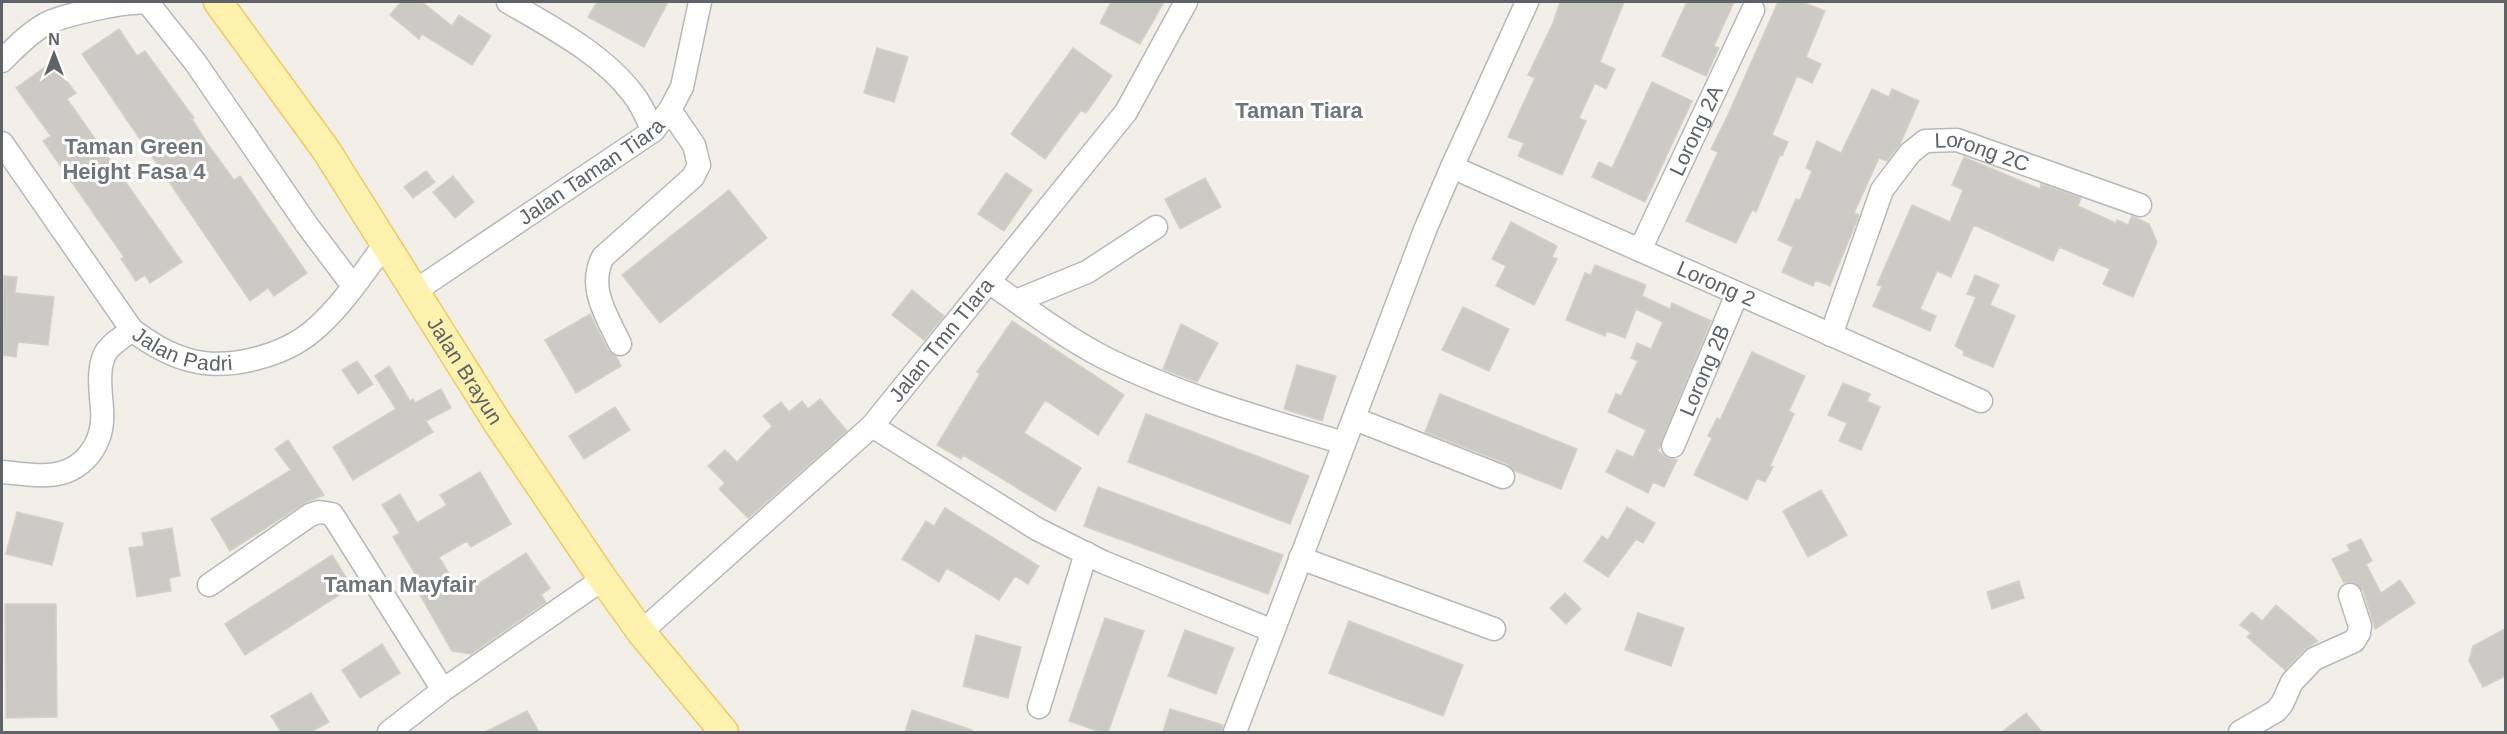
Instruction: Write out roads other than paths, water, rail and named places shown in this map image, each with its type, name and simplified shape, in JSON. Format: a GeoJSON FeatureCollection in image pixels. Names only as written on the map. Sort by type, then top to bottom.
{"type":"FeatureCollection","features":[{"type":"Feature","properties":{"kind":"main road","name":"Jalan Brayun"},"geometry":{"type":"LineString","coordinates":[[218,2],[327,150],[384,245],[497,422],[603,579],[641,632],[724,732]]}},
{"type":"Feature","properties":{"kind":"street"},"geometry":{"type":"LineString","coordinates":[[508,2],[560,33],[622,81],[640,104],[653,131]]}},
{"type":"Feature","properties":{"kind":"street","name":"Jalan Taman Tiara"},"geometry":{"type":"LineString","coordinates":[[415,291],[653,131],[670,110],[682,87],[700,2]]}},
{"type":"Feature","properties":{"kind":"street","name":"Jalan Tmn TIara"},"geometry":{"type":"LineString","coordinates":[[641,632],[872,426],[1126,112],[1186,2]]}},
{"type":"Feature","properties":{"kind":"street"},"geometry":{"type":"LineString","coordinates":[[1235,732],[1425,231],[1527,2]]}},
{"type":"Feature","properties":{"kind":"street"},"geometry":{"type":"LineString","coordinates":[[2,61],[29,36],[58,19],[129,3],[148,3],[195,62],[307,225],[353,286]]}},
{"type":"Feature","properties":{"kind":"street","name":"Lorong 2A"},"geometry":{"type":"LineString","coordinates":[[1640,250],[1753,10]]}},
{"type":"Feature","properties":{"kind":"street"},"geometry":{"type":"LineString","coordinates":[[620,344],[598,298],[599,265],[603,257],[693,177],[699,165],[694,145],[670,110]]}},
{"type":"Feature","properties":{"kind":"street","name":"Lorong 2C"},"geometry":{"type":"LineString","coordinates":[[1831,335],[1882,190],[1910,153],[1925,141],[1956,140],[2140,205]]}},
{"type":"Feature","properties":{"kind":"street"},"geometry":{"type":"LineString","coordinates":[[2,143],[132,330]]}},
{"type":"Feature","properties":{"kind":"street","name":"Lorong 2"},"geometry":{"type":"LineString","coordinates":[[1452,167],[1981,401]]}},
{"type":"Feature","properties":{"kind":"street"},"geometry":{"type":"LineString","coordinates":[[1016,301],[1087,272],[1156,227]]}},
{"type":"Feature","properties":{"kind":"street","name":"Jalan Padri"},"geometry":{"type":"LineString","coordinates":[[2,472],[49,475],[70,470],[82,462],[99,441],[103,430],[100,374],[106,351],[132,330],[156,347],[191,361],[219,364],[281,352],[316,329],[384,245]]}},
{"type":"Feature","properties":{"kind":"street"},"geometry":{"type":"LineString","coordinates":[[988,282],[1060,332],[1102,357],[1153,380],[1260,418],[1344,443]]}},
{"type":"Feature","properties":{"kind":"street","name":"Lorong 2B"},"geometry":{"type":"LineString","coordinates":[[1673,446],[1737,294]]}},
{"type":"Feature","properties":{"kind":"street"},"geometry":{"type":"LineString","coordinates":[[1355,419],[1503,477]]}},
{"type":"Feature","properties":{"kind":"street"},"geometry":{"type":"LineString","coordinates":[[872,426],[1037,530],[1086,554],[1273,631]]}},
{"type":"Feature","properties":{"kind":"street"},"geometry":{"type":"LineString","coordinates":[[209,585],[310,516],[319,512],[332,514],[443,690]]}},
{"type":"Feature","properties":{"kind":"street"},"geometry":{"type":"LineString","coordinates":[[1039,707],[1086,554]]}},
{"type":"Feature","properties":{"kind":"street"},"geometry":{"type":"LineString","coordinates":[[1300,558],[1494,629]]}},
{"type":"Feature","properties":{"kind":"street"},"geometry":{"type":"LineString","coordinates":[[389,732],[443,690],[603,579]]}},
{"type":"Feature","properties":{"kind":"street"},"geometry":{"type":"LineString","coordinates":[[2240,732],[2276,711],[2282,704],[2292,682],[2314,659],[2354,641],[2360,626],[2350,595]]}},
{"type":"Feature","properties":{"kind":"district","name":"Taman Tiara"},"geometry":{"type":"Point","coordinates":[1299,110]}},
{"type":"Feature","properties":{"kind":"district","name":"Taman Green Height Fasa 4"},"geometry":{"type":"Point","coordinates":[134,158]}},
{"type":"Feature","properties":{"kind":"district","name":"Taman Mayfair"},"geometry":{"type":"Point","coordinates":[400,584]}}]}
